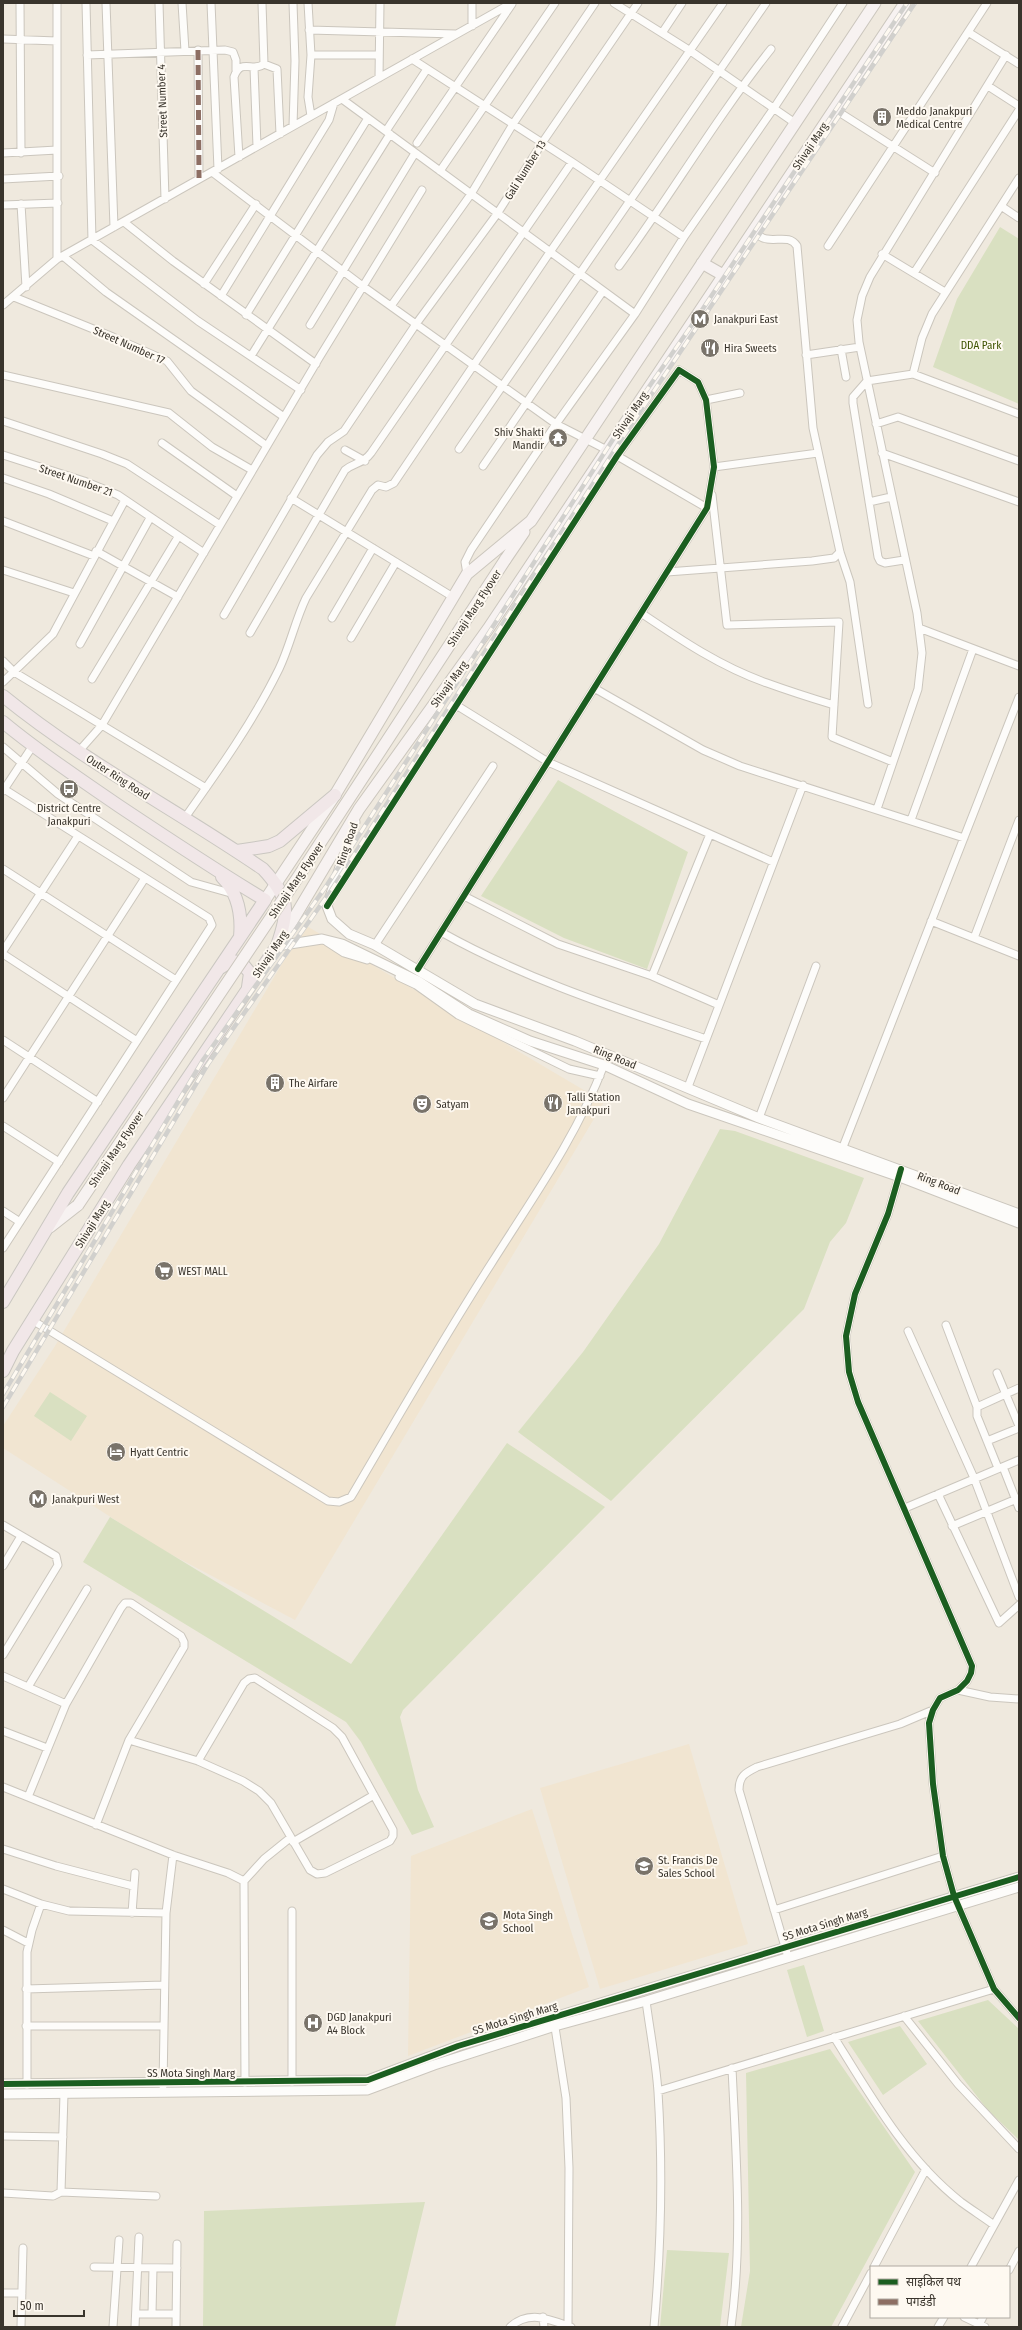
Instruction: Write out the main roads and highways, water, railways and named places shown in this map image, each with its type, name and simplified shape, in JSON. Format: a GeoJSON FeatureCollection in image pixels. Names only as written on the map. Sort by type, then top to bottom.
{"type":"FeatureCollection","features":[{"type":"Feature","properties":{"kind":"main road"},"geometry":{"type":"LineString","coordinates":[[3,1302],[7,1292],[50,1227],[68,1193],[335,795],[467,574],[531,521],[875,3]]}},
{"type":"Feature","properties":{"kind":"main road","name":"Shivaji Marg"},"geometry":{"type":"LineString","coordinates":[[3,1370],[32,1320],[129,1165],[277,946],[359,809],[488,629],[904,3]]}},
{"type":"Feature","properties":{"kind":"main road"},"geometry":{"type":"LineString","coordinates":[[702,262],[722,276]]}},
{"type":"Feature","properties":{"kind":"main road","name":"Shivaji Marg Flyover"},"geometry":{"type":"LineString","coordinates":[[50,1227],[78,1205],[298,877],[531,521]]}},
{"type":"Feature","properties":{"kind":"main road","name":"Outer Ring Road"},"geometry":{"type":"LineString","coordinates":[[3,696],[28,716],[79,751],[263,869],[276,883],[286,904],[285,920],[277,946]]}},
{"type":"Feature","properties":{"kind":"main road","name":"Outer Ring Road"},"geometry":{"type":"LineString","coordinates":[[3,722],[32,747],[214,870]]}},
{"type":"Feature","properties":{"kind":"main road"},"geometry":{"type":"LineString","coordinates":[[237,851],[269,846],[280,842],[335,795],[346,789],[355,790],[360,797],[359,809]]}},
{"type":"Feature","properties":{"kind":"main road"},"geometry":{"type":"LineString","coordinates":[[214,870],[224,878],[234,894],[240,913],[240,938]]}},
{"type":"Feature","properties":{"kind":"main road"},"geometry":{"type":"LineString","coordinates":[[214,870],[265,900]]}},
{"type":"Feature","properties":{"kind":"main road"},"geometry":{"type":"LineString","coordinates":[[219,969],[231,961],[241,962],[250,973],[248,987]]}},
{"type":"Feature","properties":{"kind":"main road"},"geometry":{"type":"LineString","coordinates":[[3,1359],[32,1320]]}},
{"type":"Feature","properties":{"kind":"railway"},"geometry":{"type":"LineString","coordinates":[[3,1394],[203,1060],[327,885],[619,430],[694,322],[907,3]]}},
{"type":"Feature","properties":{"kind":"railway"},"geometry":{"type":"LineString","coordinates":[[3,1407],[208,1064],[332,889],[625,434],[915,3]]}},
{"type":"Feature","properties":{"kind":"place","name":"Meddo Janakpuri Medical Centre"},"geometry":{"type":"Point","coordinates":[882,117]}},
{"type":"Feature","properties":{"kind":"place","name":"Janakpuri East"},"geometry":{"type":"Point","coordinates":[700,319]}},
{"type":"Feature","properties":{"kind":"place","name":"Hira Sweets"},"geometry":{"type":"Point","coordinates":[710,348]}},
{"type":"Feature","properties":{"kind":"place","name":"Shiv Shakti Mandir"},"geometry":{"type":"Point","coordinates":[558,438]}},
{"type":"Feature","properties":{"kind":"place","name":"District Centre Janakpuri"},"geometry":{"type":"Point","coordinates":[69,789]}},
{"type":"Feature","properties":{"kind":"place","name":"The Airfare"},"geometry":{"type":"Point","coordinates":[275,1083]}},
{"type":"Feature","properties":{"kind":"place","name":"Talli Station Janakpuri"},"geometry":{"type":"Point","coordinates":[553,1103]}},
{"type":"Feature","properties":{"kind":"place","name":"Satyam"},"geometry":{"type":"Point","coordinates":[422,1104]}},
{"type":"Feature","properties":{"kind":"place","name":"WEST MALL"},"geometry":{"type":"Point","coordinates":[164,1271]}},
{"type":"Feature","properties":{"kind":"place","name":"Hyatt Centric"},"geometry":{"type":"Point","coordinates":[116,1452]}},
{"type":"Feature","properties":{"kind":"place","name":"Janakpuri West"},"geometry":{"type":"Point","coordinates":[38,1499]}},
{"type":"Feature","properties":{"kind":"place","name":"St. Francis De Sales School"},"geometry":{"type":"Point","coordinates":[644,1866]}},
{"type":"Feature","properties":{"kind":"place","name":"Mota Singh School"},"geometry":{"type":"Point","coordinates":[489,1921]}},
{"type":"Feature","properties":{"kind":"place","name":"DGD Janakpuri A4 Block"},"geometry":{"type":"Point","coordinates":[313,2023]}},
{"type":"Feature","properties":{"kind":"park label","name":"DDA Park"},"geometry":{"type":"Point","coordinates":[981,345]}}]}
